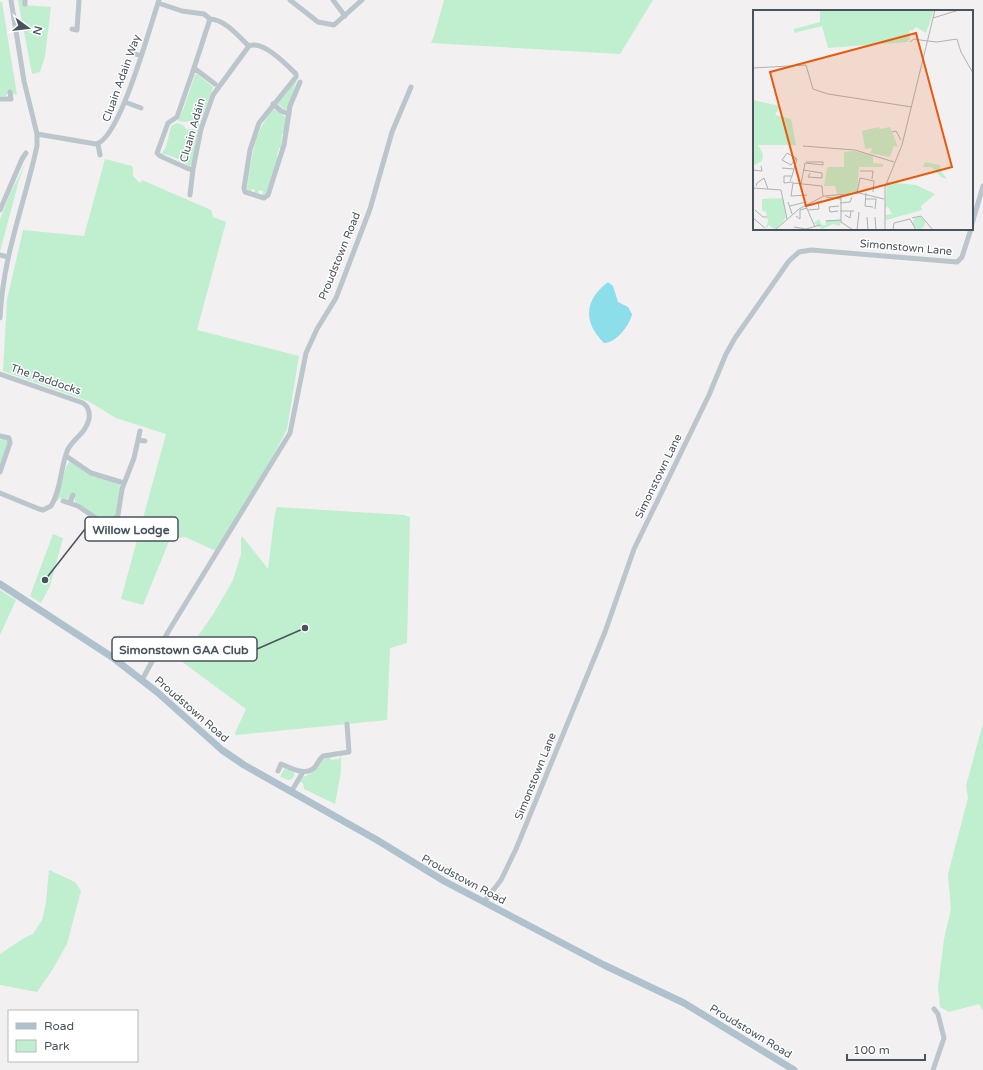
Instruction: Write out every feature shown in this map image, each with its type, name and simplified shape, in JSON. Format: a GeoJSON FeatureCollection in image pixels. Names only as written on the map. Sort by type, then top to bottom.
{"type":"FeatureCollection","features":[{"type":"Feature","properties":{"kind":"main road","name":"Proudstown Road"},"geometry":{"type":"LineString","coordinates":[[0,584],[112,656],[142,680],[222,750],[244,765],[377,840],[410,862],[604,965],[684,1003],[794,1070]]}},
{"type":"Feature","properties":{"kind":"street"},"geometry":{"type":"LineString","coordinates":[[0,318],[8,257],[35,156],[37,134],[24,81],[11,0]]}},
{"type":"Feature","properties":{"kind":"street"},"geometry":{"type":"LineString","coordinates":[[72,29],[77,30],[79,0]]}},
{"type":"Feature","properties":{"kind":"street"},"geometry":{"type":"LineString","coordinates":[[290,0],[318,22],[334,25],[362,0]]}},
{"type":"Feature","properties":{"kind":"street"},"geometry":{"type":"LineString","coordinates":[[333,0],[345,16]]}},
{"type":"Feature","properties":{"kind":"street"},"geometry":{"type":"LineString","coordinates":[[159,1],[182,11],[204,14],[210,19],[217,20],[224,24],[249,46],[253,44],[265,47],[296,74],[296,77],[259,123],[252,143],[244,188],[245,192],[249,194],[264,198],[268,194],[284,145],[289,114],[300,82]]}},
{"type":"Feature","properties":{"kind":"street","name":"Cluain Adain Way"},"geometry":{"type":"LineString","coordinates":[[98,144],[105,141],[113,129],[125,102],[159,1]]}},
{"type":"Feature","properties":{"kind":"street"},"geometry":{"type":"LineString","coordinates":[[210,19],[194,68],[215,84]]}},
{"type":"Feature","properties":{"kind":"street","name":"Cluain Adáin"},"geometry":{"type":"LineString","coordinates":[[194,68],[177,117],[168,124],[157,154],[189,169],[193,169],[201,129],[212,95],[249,46]]}},
{"type":"Feature","properties":{"kind":"street"},"geometry":{"type":"LineString","coordinates":[[133,53],[141,56]]}},
{"type":"Feature","properties":{"kind":"street","name":"Proudstown Road"},"geometry":{"type":"LineString","coordinates":[[142,680],[168,632],[290,433],[306,353],[317,330],[336,298],[370,209],[392,132],[412,87]]}},
{"type":"Feature","properties":{"kind":"street"},"geometry":{"type":"LineString","coordinates":[[0,99],[11,99],[10,92]]}},
{"type":"Feature","properties":{"kind":"street"},"geometry":{"type":"LineString","coordinates":[[125,102],[141,108]]}},
{"type":"Feature","properties":{"kind":"street"},"geometry":{"type":"LineString","coordinates":[[273,104],[281,111],[289,114]]}},
{"type":"Feature","properties":{"kind":"street"},"geometry":{"type":"LineString","coordinates":[[37,134],[98,144],[100,155]]}},
{"type":"Feature","properties":{"kind":"street"},"geometry":{"type":"LineString","coordinates":[[0,210],[26,153]]}},
{"type":"Feature","properties":{"kind":"street"},"geometry":{"type":"LineString","coordinates":[[190,195],[193,169]]}},
{"type":"Feature","properties":{"kind":"street"},"geometry":{"type":"LineString","coordinates":[[973,221],[983,186]]}},
{"type":"Feature","properties":{"kind":"street","name":"Simonstown Lane"},"geometry":{"type":"LineString","coordinates":[[484,902],[501,880],[514,855],[605,632],[634,549],[709,394],[726,354],[789,261],[799,252],[811,250],[957,262],[962,258],[971,230]]}},
{"type":"Feature","properties":{"kind":"street"},"geometry":{"type":"LineString","coordinates":[[0,255],[8,257]]}},
{"type":"Feature","properties":{"kind":"street","name":"The Paddocks"},"geometry":{"type":"LineString","coordinates":[[0,374],[87,406],[89,414],[87,424],[82,434],[71,445],[66,456],[57,493],[51,506],[43,510],[32,508],[0,493]]}},
{"type":"Feature","properties":{"kind":"street"},"geometry":{"type":"LineString","coordinates":[[63,500],[85,510],[103,523],[110,524],[118,515],[124,483],[132,466],[140,431]]}},
{"type":"Feature","properties":{"kind":"street"},"geometry":{"type":"LineString","coordinates":[[0,436],[9,438],[10,443],[0,472]]}},
{"type":"Feature","properties":{"kind":"street"},"geometry":{"type":"LineString","coordinates":[[138,440],[145,441]]}},
{"type":"Feature","properties":{"kind":"street"},"geometry":{"type":"LineString","coordinates":[[66,456],[91,472],[124,483]]}},
{"type":"Feature","properties":{"kind":"street"},"geometry":{"type":"LineString","coordinates":[[70,503],[73,495]]}},
{"type":"Feature","properties":{"kind":"street"},"geometry":{"type":"LineString","coordinates":[[278,771],[281,764],[303,772],[311,770],[320,758],[326,754],[349,752],[347,724]]}},
{"type":"Feature","properties":{"kind":"street"},"geometry":{"type":"LineString","coordinates":[[291,792],[303,772]]}},
{"type":"Feature","properties":{"kind":"street"},"geometry":{"type":"LineString","coordinates":[[933,1070],[944,1038],[938,1014],[934,1009]]}},
{"type":"Feature","properties":{"kind":"green space"},"geometry":{"type":"Polygon","coordinates":[[[18,0],[24,0],[24,5],[51,7],[45,56],[40,72],[32,74],[18,0]]]}},
{"type":"Feature","properties":{"kind":"green space"},"geometry":{"type":"Polygon","coordinates":[[[444,0],[653,0],[620,54],[431,43],[444,0]]]}},
{"type":"Feature","properties":{"kind":"green space"},"geometry":{"type":"Polygon","coordinates":[[[0,2],[2,2],[17,95],[9,92],[6,96],[0,96],[0,2]]]}},
{"type":"Feature","properties":{"kind":"green space"},"geometry":{"type":"Polygon","coordinates":[[[195,74],[213,87],[198,128],[190,121],[178,121],[186,103],[195,74]]]}},
{"type":"Feature","properties":{"kind":"green space"},"geometry":{"type":"Polygon","coordinates":[[[297,79],[288,109],[285,110],[278,104],[279,101],[297,79]]]}},
{"type":"Feature","properties":{"kind":"green space"},"geometry":{"type":"Polygon","coordinates":[[[273,109],[286,117],[284,134],[282,134],[281,148],[279,148],[278,157],[266,193],[262,196],[263,191],[259,190],[258,194],[254,194],[255,190],[252,189],[250,193],[247,188],[254,146],[261,127],[273,109]]]}},
{"type":"Feature","properties":{"kind":"green space"},"geometry":{"type":"Polygon","coordinates":[[[177,123],[183,125],[187,130],[198,130],[192,165],[189,166],[178,159],[165,154],[163,155],[162,153],[166,147],[171,126],[177,123]]]}},
{"type":"Feature","properties":{"kind":"green space"},"geometry":{"type":"Polygon","coordinates":[[[105,159],[132,166],[133,176],[140,183],[142,180],[211,210],[213,217],[226,222],[197,330],[299,356],[287,429],[269,464],[216,551],[185,537],[170,539],[143,605],[121,599],[166,434],[116,418],[88,401],[3,371],[7,300],[23,230],[84,236],[105,159]]]}},
{"type":"Feature","properties":{"kind":"green space"},"geometry":{"type":"Polygon","coordinates":[[[25,164],[19,180],[0,252],[0,219],[10,194],[25,164]]]}},
{"type":"Feature","properties":{"kind":"green space"},"geometry":{"type":"Polygon","coordinates":[[[2,438],[9,442],[0,465],[0,440],[2,438]]]}},
{"type":"Feature","properties":{"kind":"green space"},"geometry":{"type":"Polygon","coordinates":[[[70,461],[90,475],[120,484],[116,515],[110,522],[102,520],[75,502],[75,495],[71,495],[69,500],[60,498],[56,502],[66,467],[70,461]]]}},
{"type":"Feature","properties":{"kind":"green space"},"geometry":{"type":"Polygon","coordinates":[[[277,507],[404,515],[410,517],[407,643],[390,648],[387,720],[236,735],[235,733],[246,709],[181,661],[214,613],[233,580],[241,554],[242,536],[268,569],[277,507]]]}},
{"type":"Feature","properties":{"kind":"green space"},"geometry":{"type":"Polygon","coordinates":[[[53,534],[63,538],[50,586],[41,603],[30,596],[53,534]]]}},
{"type":"Feature","properties":{"kind":"green space"},"geometry":{"type":"Polygon","coordinates":[[[0,590],[16,600],[0,635],[0,590]]]}},
{"type":"Feature","properties":{"kind":"green space"},"geometry":{"type":"Polygon","coordinates":[[[983,723],[983,1011],[979,1004],[949,1012],[940,1007],[938,987],[944,939],[951,909],[948,874],[968,798],[966,786],[983,723]]]}},
{"type":"Feature","properties":{"kind":"green space"},"geometry":{"type":"Polygon","coordinates":[[[341,755],[341,772],[335,804],[304,789],[303,783],[300,782],[304,777],[313,772],[327,757],[330,756],[331,760],[339,759],[341,755]]]}},
{"type":"Feature","properties":{"kind":"green space"},"geometry":{"type":"Polygon","coordinates":[[[284,769],[295,771],[293,778],[289,780],[280,777],[284,769]]]}},
{"type":"Feature","properties":{"kind":"green space"},"geometry":{"type":"Polygon","coordinates":[[[49,870],[75,882],[81,891],[67,944],[51,972],[37,992],[0,985],[0,954],[24,938],[33,934],[42,920],[46,903],[49,870]]]}},
{"type":"Feature","properties":{"kind":"water"},"geometry":{"type":"Polygon","coordinates":[[[608,282],[613,286],[618,302],[628,307],[632,314],[622,333],[613,340],[604,343],[592,327],[589,311],[594,296],[608,282]]]}},
{"type":"Feature","properties":{"kind":"place","name":"Willow Lodge"},"geometry":{"type":"Point","coordinates":[45,580]}},
{"type":"Feature","properties":{"kind":"place","name":"Simonstown GAA Club"},"geometry":{"type":"Point","coordinates":[305,628]}}]}
